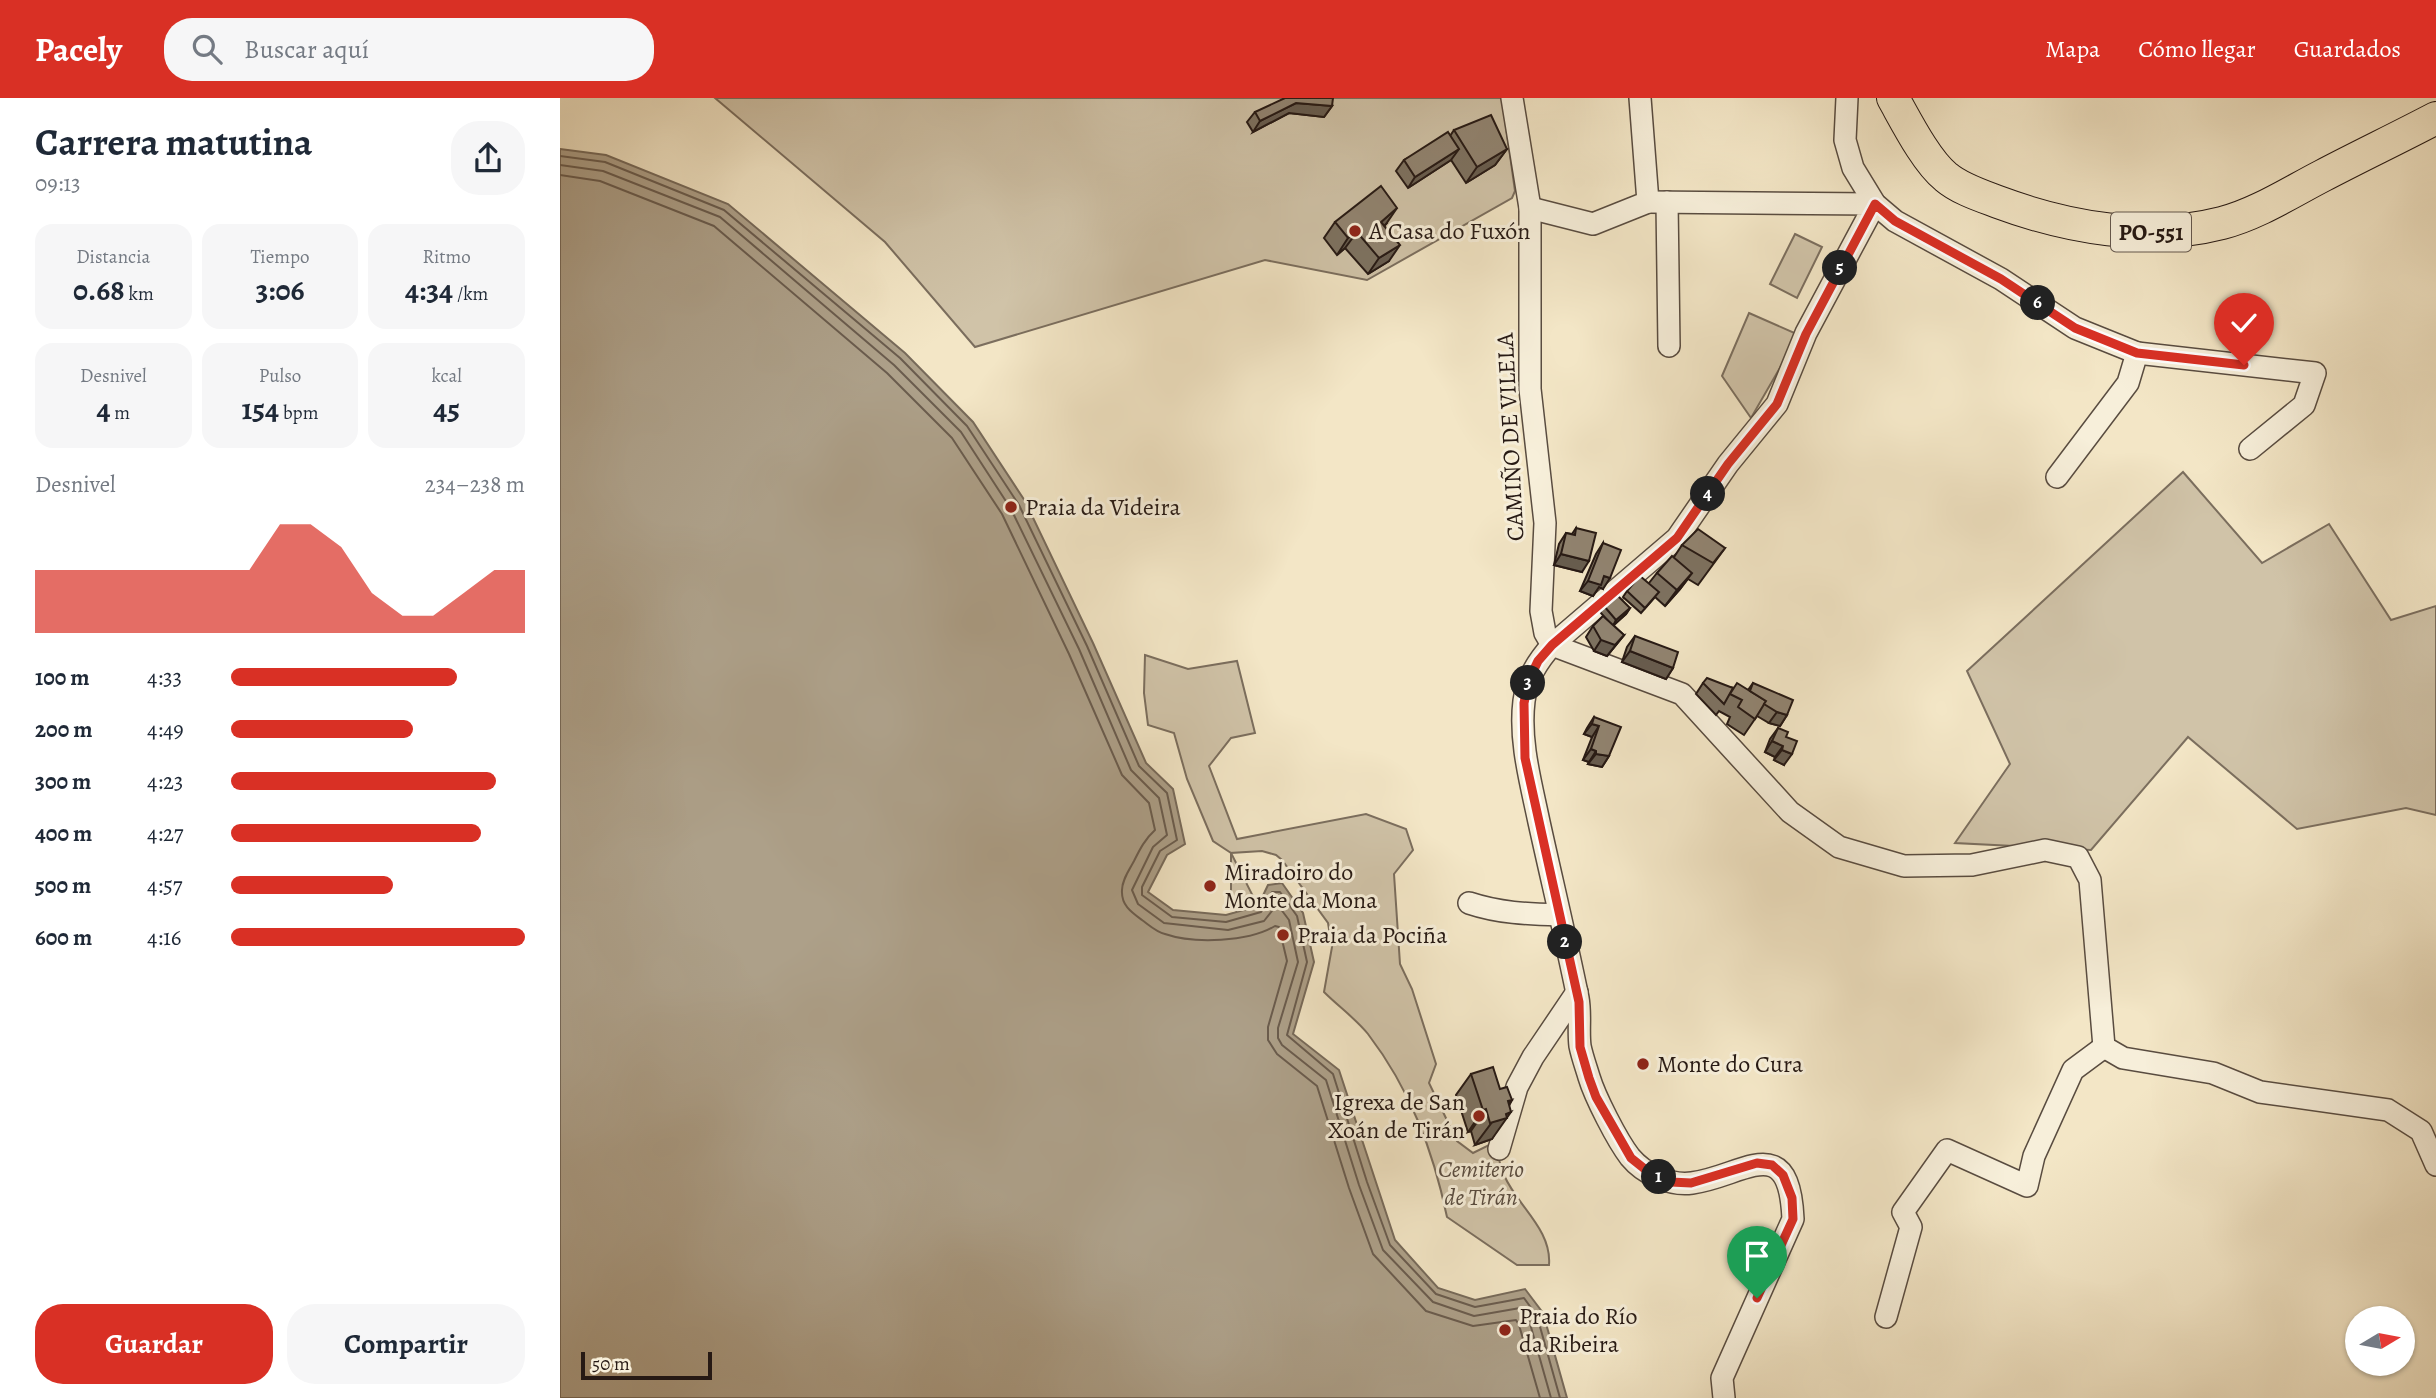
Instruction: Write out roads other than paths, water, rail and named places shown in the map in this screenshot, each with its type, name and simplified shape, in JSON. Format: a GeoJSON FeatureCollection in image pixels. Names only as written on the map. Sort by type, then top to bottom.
{"type":"FeatureCollection","features":[{"type":"Feature","properties":{"kind":"main road","name":"PO-551"},"geometry":{"type":"LineString","coordinates":[[1893,98],[1917,141],[1946,177],[1979,195],[2024,212],[2086,226],[2130,232],[2173,232],[2223,223],[2261,207],[2436,118]]}},
{"type":"Feature","properties":{"kind":"street","name":"CAMIÑO DE VILELA"},"geometry":{"type":"LineString","coordinates":[[1512,98],[1530,208],[1530,389],[1545,523],[1541,611],[1545,633],[1552,645]]}},
{"type":"Feature","properties":{"kind":"street"},"geometry":{"type":"LineString","coordinates":[[1640,98],[1657,202],[1669,346]]}},
{"type":"Feature","properties":{"kind":"street"},"geometry":{"type":"LineString","coordinates":[[1847,98],[1845,140],[1853,168],[1875,204],[1895,221],[2001,279],[2075,328],[2137,353],[2315,373],[2304,405],[2250,449]]}},
{"type":"Feature","properties":{"kind":"street"},"geometry":{"type":"LineString","coordinates":[[1530,208],[1593,224],[1657,202],[1875,204]]}},
{"type":"Feature","properties":{"kind":"street"},"geometry":{"type":"LineString","coordinates":[[1724,1398],[1722,1378],[1793,1219],[1792,1198],[1783,1175],[1772,1165],[1757,1163],[1691,1183],[1671,1182],[1651,1174],[1631,1158],[1596,1097],[1580,1047],[1577,992],[1525,758],[1524,703],[1529,680],[1538,661],[1552,645],[1677,538],[1728,464],[1777,404],[1806,334],[1875,204]]}},
{"type":"Feature","properties":{"kind":"street"},"geometry":{"type":"LineString","coordinates":[[2057,477],[2128,383],[2137,353]]}},
{"type":"Feature","properties":{"kind":"street"},"geometry":{"type":"LineString","coordinates":[[1552,645],[1682,694],[1790,813],[1839,847],[1904,866],[1972,865],[2045,850],[2078,856],[2090,880],[2104,1047]]}},
{"type":"Feature","properties":{"kind":"street"},"geometry":{"type":"LineString","coordinates":[[1469,903],[1516,914],[1559,915]]}},
{"type":"Feature","properties":{"kind":"street"},"geometry":{"type":"LineString","coordinates":[[1499,1149],[1517,1087],[1533,1057],[1577,992]]}},
{"type":"Feature","properties":{"kind":"street"},"geometry":{"type":"LineString","coordinates":[[2104,1047],[2123,1058],[2213,1073],[2260,1092],[2388,1110],[2421,1131],[2436,1165]]}},
{"type":"Feature","properties":{"kind":"street"},"geometry":{"type":"LineString","coordinates":[[1886,1317],[1911,1227],[1903,1212],[1947,1150],[2027,1186],[2034,1156],[2073,1070],[2104,1047]]}},
{"type":"Feature","properties":{"kind":"water"},"geometry":{"type":"Polygon","coordinates":[[[560,149],[606,155],[728,204],[905,353],[973,422],[1025,501],[1093,643],[1146,763],[1173,789],[1185,844],[1167,855],[1148,892],[1173,910],[1226,915],[1258,906],[1268,885],[1282,883],[1303,913],[1314,962],[1293,1034],[1339,1070],[1395,1240],[1438,1288],[1475,1300],[1525,1289],[1543,1313],[1567,1398],[560,1398],[560,149]]]}},
{"type":"Feature","properties":{"kind":"place","name":"A Casa do Fuxón"},"geometry":{"type":"Point","coordinates":[1355,231]}},
{"type":"Feature","properties":{"kind":"place","name":"Praia da Videira"},"geometry":{"type":"Point","coordinates":[1011,507]}},
{"type":"Feature","properties":{"kind":"place","name":"Miradoiro do Monte da Mona"},"geometry":{"type":"Point","coordinates":[1210,886]}},
{"type":"Feature","properties":{"kind":"place","name":"Praia da Pociña"},"geometry":{"type":"Point","coordinates":[1283,935]}},
{"type":"Feature","properties":{"kind":"place","name":"Monte do Cura"},"geometry":{"type":"Point","coordinates":[1643,1064]}},
{"type":"Feature","properties":{"kind":"place","name":"Igrexa de San Xoán de Tirán"},"geometry":{"type":"Point","coordinates":[1479,1116]}},
{"type":"Feature","properties":{"kind":"place","name":"Praia do Río da Ribeira"},"geometry":{"type":"Point","coordinates":[1505,1330]}},
{"type":"Feature","properties":{"kind":"park label","name":"Cemiterio de Tirán"},"geometry":{"type":"Point","coordinates":[1481,1183]}}]}
